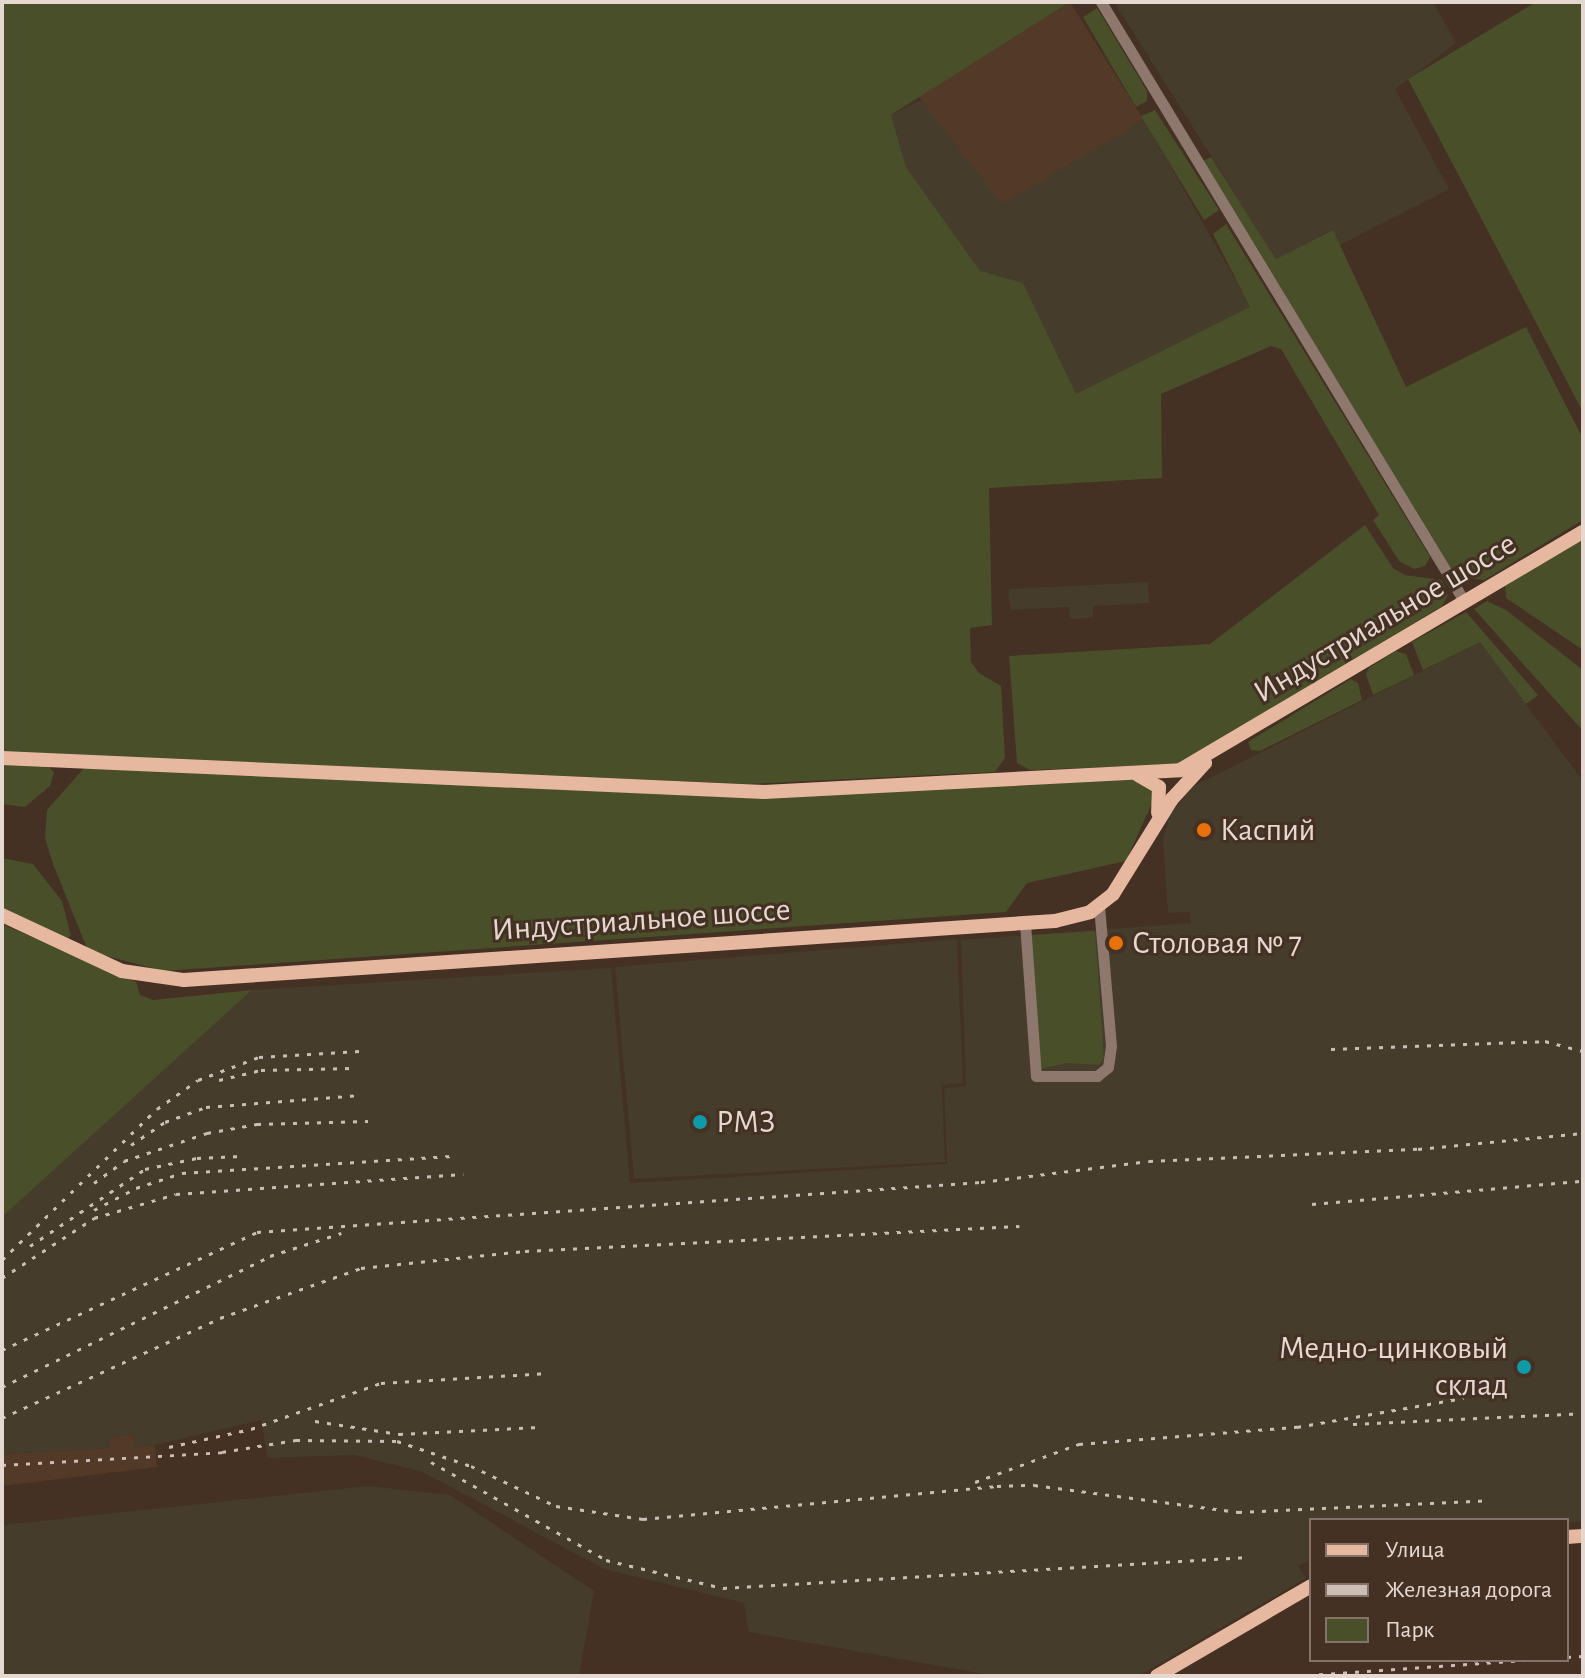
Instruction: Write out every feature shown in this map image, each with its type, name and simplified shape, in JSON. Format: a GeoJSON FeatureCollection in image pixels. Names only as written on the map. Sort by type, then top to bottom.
{"type":"FeatureCollection","features":[{"type":"Feature","properties":{"kind":"main road","name":"Индустриальное шоссе"},"geometry":{"type":"LineString","coordinates":[[2,758],[764,792],[1180,770],[1216,752],[1583,532]]}},
{"type":"Feature","properties":{"kind":"main road","name":"Индустриальное шоссе"},"geometry":{"type":"LineString","coordinates":[[2,915],[122,971],[184,980],[1075,918],[1099,907],[1123,882],[1172,799],[1216,752]]}},
{"type":"Feature","properties":{"kind":"main road"},"geometry":{"type":"LineString","coordinates":[[1131,772],[1159,787],[1160,808],[1150,835]]}},
{"type":"Feature","properties":{"kind":"main road"},"geometry":{"type":"LineString","coordinates":[[1157,1676],[1309,1587]]}},
{"type":"Feature","properties":{"kind":"street"},"geometry":{"type":"LineString","coordinates":[[1101,2],[1464,601]]}},
{"type":"Feature","properties":{"kind":"street"},"geometry":{"type":"LineString","coordinates":[[1025,923],[1036,1076],[1097,1076],[1108,1067],[1111,1046],[1099,907]]}},
{"type":"Feature","properties":{"kind":"shaded area"},"geometry":{"type":"Polygon","coordinates":[[[1070,2],[1144,120],[993,214],[919,96],[1070,2]]]}},
{"type":"Feature","properties":{"kind":"shaded area"},"geometry":{"type":"Polygon","coordinates":[[[1114,2],[1433,2],[1456,43],[1395,89],[1449,189],[1340,245],[1332,230],[1276,259],[1114,2]]]}},
{"type":"Feature","properties":{"kind":"shaded area"},"geometry":{"type":"Polygon","coordinates":[[[921,100],[1002,204],[1144,120],[1251,307],[1076,394],[1023,284],[980,272],[906,167],[891,115],[921,100]]]}},
{"type":"Feature","properties":{"kind":"shaded area"},"geometry":{"type":"Polygon","coordinates":[[[1148,582],[1149,603],[1093,606],[1093,618],[1070,619],[1069,607],[1011,610],[1008,594],[1010,589],[1148,582]]]}},
{"type":"Feature","properties":{"kind":"shaded area"},"geometry":{"type":"Polygon","coordinates":[[[1480,642],[1583,781],[1583,1522],[1569,1522],[1569,1518],[1309,1518],[1309,1561],[1298,1566],[1306,1578],[1140,1675],[995,1676],[749,1632],[744,1603],[604,1569],[423,1472],[354,1455],[268,1458],[261,1420],[155,1445],[134,1447],[133,1435],[110,1437],[110,1448],[2,1454],[2,1217],[252,990],[611,968],[630,1183],[947,1164],[944,1088],[966,1086],[961,940],[1191,923],[1190,912],[1168,913],[1163,840],[1170,814],[1194,786],[1480,642]]]}},
{"type":"Feature","properties":{"kind":"shaded area","name":"РМЗ"},"geometry":{"type":"Polygon","coordinates":[[[957,939],[963,1083],[942,1085],[945,1162],[634,1179],[615,967],[957,939]]]}},
{"type":"Feature","properties":{"kind":"shaded area"},"geometry":{"type":"Polygon","coordinates":[[[134,1435],[134,1447],[155,1445],[157,1467],[2,1486],[2,1454],[110,1448],[110,1437],[134,1435]]]}},
{"type":"Feature","properties":{"kind":"shaded area"},"geometry":{"type":"Polygon","coordinates":[[[368,1486],[450,1495],[594,1591],[579,1676],[2,1676],[2,1525],[368,1486]]]}},
{"type":"Feature","properties":{"kind":"green space"},"geometry":{"type":"Polygon","coordinates":[[[2,2],[1070,2],[891,115],[906,167],[980,271],[1023,283],[1076,394],[1250,307],[1213,234],[1226,224],[1430,557],[1425,566],[1414,569],[1399,561],[1373,520],[1379,515],[1281,349],[1271,346],[1161,394],[1162,478],[989,488],[992,625],[970,628],[971,662],[979,673],[1001,686],[1005,758],[995,772],[748,784],[2,752],[2,2]]]}},
{"type":"Feature","properties":{"kind":"green space"},"geometry":{"type":"Polygon","coordinates":[[[1536,2],[1583,2],[1583,412],[1408,79],[1536,2]]]}},
{"type":"Feature","properties":{"kind":"green space"},"geometry":{"type":"Polygon","coordinates":[[[1097,8],[1147,91],[1147,101],[1136,107],[1083,17],[1097,8]]]}},
{"type":"Feature","properties":{"kind":"green space"},"geometry":{"type":"Polygon","coordinates":[[[1155,110],[1219,210],[1204,220],[1141,116],[1155,110]]]}},
{"type":"Feature","properties":{"kind":"green space"},"geometry":{"type":"Polygon","coordinates":[[[1211,157],[1276,259],[1333,230],[1406,387],[1526,327],[1583,439],[1583,520],[1484,580],[1455,576],[1203,161],[1211,157]]]}},
{"type":"Feature","properties":{"kind":"green space"},"geometry":{"type":"Polygon","coordinates":[[[1365,525],[1393,568],[1405,575],[1442,580],[1448,595],[1442,606],[1180,764],[1030,770],[1017,763],[1009,656],[1210,644],[1365,525]]]}},
{"type":"Feature","properties":{"kind":"green space"},"geometry":{"type":"Polygon","coordinates":[[[1583,538],[1583,650],[1506,598],[1505,586],[1583,538]]]}},
{"type":"Feature","properties":{"kind":"green space"},"geometry":{"type":"Polygon","coordinates":[[[1487,601],[1506,610],[1583,670],[1583,731],[1474,609],[1487,601]]]}},
{"type":"Feature","properties":{"kind":"green space"},"geometry":{"type":"Polygon","coordinates":[[[1466,612],[1538,695],[1526,704],[1480,642],[1423,670],[1412,642],[1466,612]]]}},
{"type":"Feature","properties":{"kind":"green space"},"geometry":{"type":"Polygon","coordinates":[[[1396,651],[1406,654],[1414,675],[1373,695],[1366,674],[1369,668],[1396,651]]]}},
{"type":"Feature","properties":{"kind":"green space"},"geometry":{"type":"Polygon","coordinates":[[[1351,679],[1358,683],[1362,700],[1260,751],[1251,750],[1248,742],[1351,679]]]}},
{"type":"Feature","properties":{"kind":"green space"},"geometry":{"type":"Polygon","coordinates":[[[2,762],[47,765],[54,772],[50,786],[25,807],[2,804],[2,762]]]}},
{"type":"Feature","properties":{"kind":"green space"},"geometry":{"type":"Polygon","coordinates":[[[85,767],[758,797],[1132,777],[1152,787],[1153,801],[1126,861],[1027,883],[1006,912],[163,971],[88,951],[53,864],[45,838],[47,810],[85,767]]]}},
{"type":"Feature","properties":{"kind":"green space"},"geometry":{"type":"Polygon","coordinates":[[[2,858],[33,864],[62,901],[71,936],[65,940],[2,913],[2,858]]]}},
{"type":"Feature","properties":{"kind":"green space"},"geometry":{"type":"Polygon","coordinates":[[[2,924],[136,982],[140,995],[153,1000],[252,990],[2,1217],[2,924]]]}},
{"type":"Feature","properties":{"kind":"green space"},"geometry":{"type":"Polygon","coordinates":[[[1095,931],[1104,1058],[1099,1065],[1067,1063],[1041,1069],[1031,935],[1095,931]]]}},
{"type":"Feature","properties":{"kind":"railway"},"geometry":{"type":"LineString","coordinates":[[1331,1049],[1545,1041],[1583,1051]]}},
{"type":"Feature","properties":{"kind":"railway"},"geometry":{"type":"LineString","coordinates":[[2,1260],[157,1109],[198,1080],[259,1057],[360,1051]]}},
{"type":"Feature","properties":{"kind":"railway"},"geometry":{"type":"LineString","coordinates":[[219,1080],[261,1070],[353,1068]]}},
{"type":"Feature","properties":{"kind":"railway"},"geometry":{"type":"LineString","coordinates":[[131,1145],[165,1122],[206,1107],[361,1095]]}},
{"type":"Feature","properties":{"kind":"railway"},"geometry":{"type":"LineString","coordinates":[[94,1183],[124,1161],[207,1133],[257,1124],[368,1121]]}},
{"type":"Feature","properties":{"kind":"railway"},"geometry":{"type":"LineString","coordinates":[[2,1350],[257,1232],[981,1182],[1149,1161],[1418,1149],[1583,1133]]}},
{"type":"Feature","properties":{"kind":"railway"},"geometry":{"type":"LineString","coordinates":[[30,1246],[145,1169],[197,1158],[241,1156]]}},
{"type":"Feature","properties":{"kind":"railway"},"geometry":{"type":"LineString","coordinates":[[94,1210],[136,1188],[182,1173],[455,1156]]}},
{"type":"Feature","properties":{"kind":"railway"},"geometry":{"type":"LineString","coordinates":[[2,1278],[94,1218],[176,1194],[463,1174]]}},
{"type":"Feature","properties":{"kind":"railway"},"geometry":{"type":"LineString","coordinates":[[1312,1204],[1583,1181]]}},
{"type":"Feature","properties":{"kind":"railway"},"geometry":{"type":"LineString","coordinates":[[2,1418],[220,1318],[361,1268],[525,1251],[1019,1226]]}},
{"type":"Feature","properties":{"kind":"railway"},"geometry":{"type":"LineString","coordinates":[[2,1387],[270,1256],[341,1233]]}},
{"type":"Feature","properties":{"kind":"railway"},"geometry":{"type":"LineString","coordinates":[[169,1447],[251,1429],[381,1383],[549,1373]]}},
{"type":"Feature","properties":{"kind":"railway"},"geometry":{"type":"LineString","coordinates":[[975,1482],[1079,1444],[1297,1427],[1464,1398]]}},
{"type":"Feature","properties":{"kind":"railway"},"geometry":{"type":"LineString","coordinates":[[1353,1424],[1583,1413]]}},
{"type":"Feature","properties":{"kind":"railway"},"geometry":{"type":"LineString","coordinates":[[315,1421],[399,1434],[539,1427]]}},
{"type":"Feature","properties":{"kind":"railway"},"geometry":{"type":"LineString","coordinates":[[222,1452],[296,1440],[397,1441],[471,1466],[556,1506],[643,1519],[1034,1485],[1238,1512],[1490,1500]]}},
{"type":"Feature","properties":{"kind":"railway"},"geometry":{"type":"LineString","coordinates":[[2,1465],[230,1452]]}},
{"type":"Feature","properties":{"kind":"railway"},"geometry":{"type":"LineString","coordinates":[[431,1462],[606,1560],[723,1588],[1248,1557]]}},
{"type":"Feature","properties":{"kind":"railway"},"geometry":{"type":"LineString","coordinates":[[1569,1657],[1583,1656]]}},
{"type":"Feature","properties":{"kind":"railway"},"geometry":{"type":"LineString","coordinates":[[1295,1676],[1496,1662]]}},
{"type":"Feature","properties":{"kind":"place","name":"Каспий"},"geometry":{"type":"Point","coordinates":[1204,830]}},
{"type":"Feature","properties":{"kind":"place","name":"Столовая № 7"},"geometry":{"type":"Point","coordinates":[1116,943]}},
{"type":"Feature","properties":{"kind":"place","name":"РМЗ"},"geometry":{"type":"Point","coordinates":[700,1122]}},
{"type":"Feature","properties":{"kind":"place","name":"Медно-цинковый склад"},"geometry":{"type":"Point","coordinates":[1524,1367]}}]}
